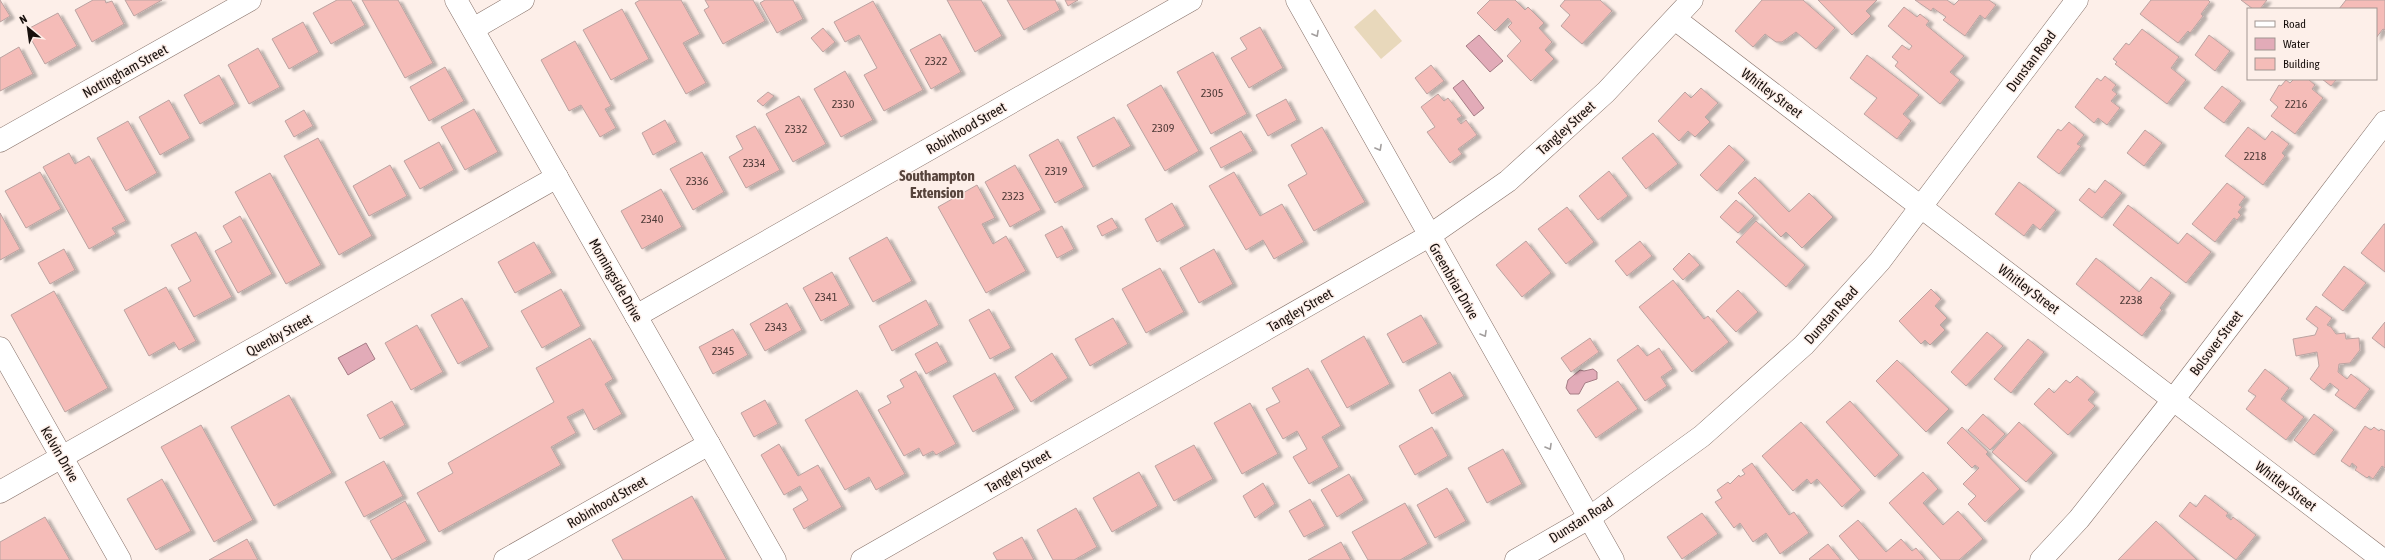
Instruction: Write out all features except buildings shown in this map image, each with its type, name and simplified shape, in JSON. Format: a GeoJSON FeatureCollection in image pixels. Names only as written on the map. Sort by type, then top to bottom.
{"type":"FeatureCollection","features":[{"type":"Feature","properties":{"kind":"street","name":"Nottingham Street"},"geometry":{"type":"LineString","coordinates":[[0,141],[250,0]]}},
{"type":"Feature","properties":{"kind":"street","name":"Morningside Drive"},"geometry":{"type":"LineString","coordinates":[[456,0],[775,560]]}},
{"type":"Feature","properties":{"kind":"street"},"geometry":{"type":"LineString","coordinates":[[473,29],[523,0]]}},
{"type":"Feature","properties":{"kind":"street","name":"Robinhood Street"},"geometry":{"type":"LineString","coordinates":[[636,316],[1191,0]]}},
{"type":"Feature","properties":{"kind":"street","name":"Greenbriar Drive"},"geometry":{"type":"LineString","coordinates":[[1297,0],[1613,560]]}},
{"type":"Feature","properties":{"kind":"street","name":"Tangley Street"},"geometry":{"type":"LineString","coordinates":[[862,560],[1429,236],[1508,181],[1606,92],[1692,0]]}},
{"type":"Feature","properties":{"kind":"street","name":"Dunstan Road"},"geometry":{"type":"LineString","coordinates":[[1516,560],[1589,518],[1702,436],[1804,346],[1880,261],[1920,206],[2077,0]]}},
{"type":"Feature","properties":{"kind":"street","name":"Whitley Street"},"geometry":{"type":"LineString","coordinates":[[1675,19],[2382,560]]}},
{"type":"Feature","properties":{"kind":"street","name":"Bolsover Street"},"geometry":{"type":"LineString","coordinates":[[2041,560],[2079,519],[2173,400],[2385,122]]}},
{"type":"Feature","properties":{"kind":"street","name":"Quenby Street"},"geometry":{"type":"LineString","coordinates":[[0,492],[558,177]]}},
{"type":"Feature","properties":{"kind":"street","name":"Kelvin Drive"},"geometry":{"type":"LineString","coordinates":[[0,348],[120,560]]}},
{"type":"Feature","properties":{"kind":"street","name":"Robinhood Street"},"geometry":{"type":"LineString","coordinates":[[505,560],[710,444]]}},
{"type":"Feature","properties":{"kind":"shaded area"},"geometry":{"type":"Polygon","coordinates":[[[1375,9],[1402,41],[1381,59],[1354,27],[1375,9]]]}},
{"type":"Feature","properties":{"kind":"water"},"geometry":{"type":"Polygon","coordinates":[[[1479,35],[1503,61],[1490,72],[1466,46],[1479,35]]]}},
{"type":"Feature","properties":{"kind":"water"},"geometry":{"type":"Polygon","coordinates":[[[1463,80],[1484,108],[1474,116],[1453,88],[1463,80]]]}},
{"type":"Feature","properties":{"kind":"water"},"geometry":{"type":"Polygon","coordinates":[[[366,343],[375,359],[348,375],[338,358],[366,343]]]}},
{"type":"Feature","properties":{"kind":"water"},"geometry":{"type":"Polygon","coordinates":[[[1593,369],[1597,372],[1597,379],[1585,383],[1579,394],[1570,394],[1566,388],[1568,380],[1580,370],[1584,371],[1593,369]]]}},
{"type":"Feature","properties":{"kind":"district","name":"Southampton Extension"},"geometry":{"type":"Point","coordinates":[937,184]}}]}
